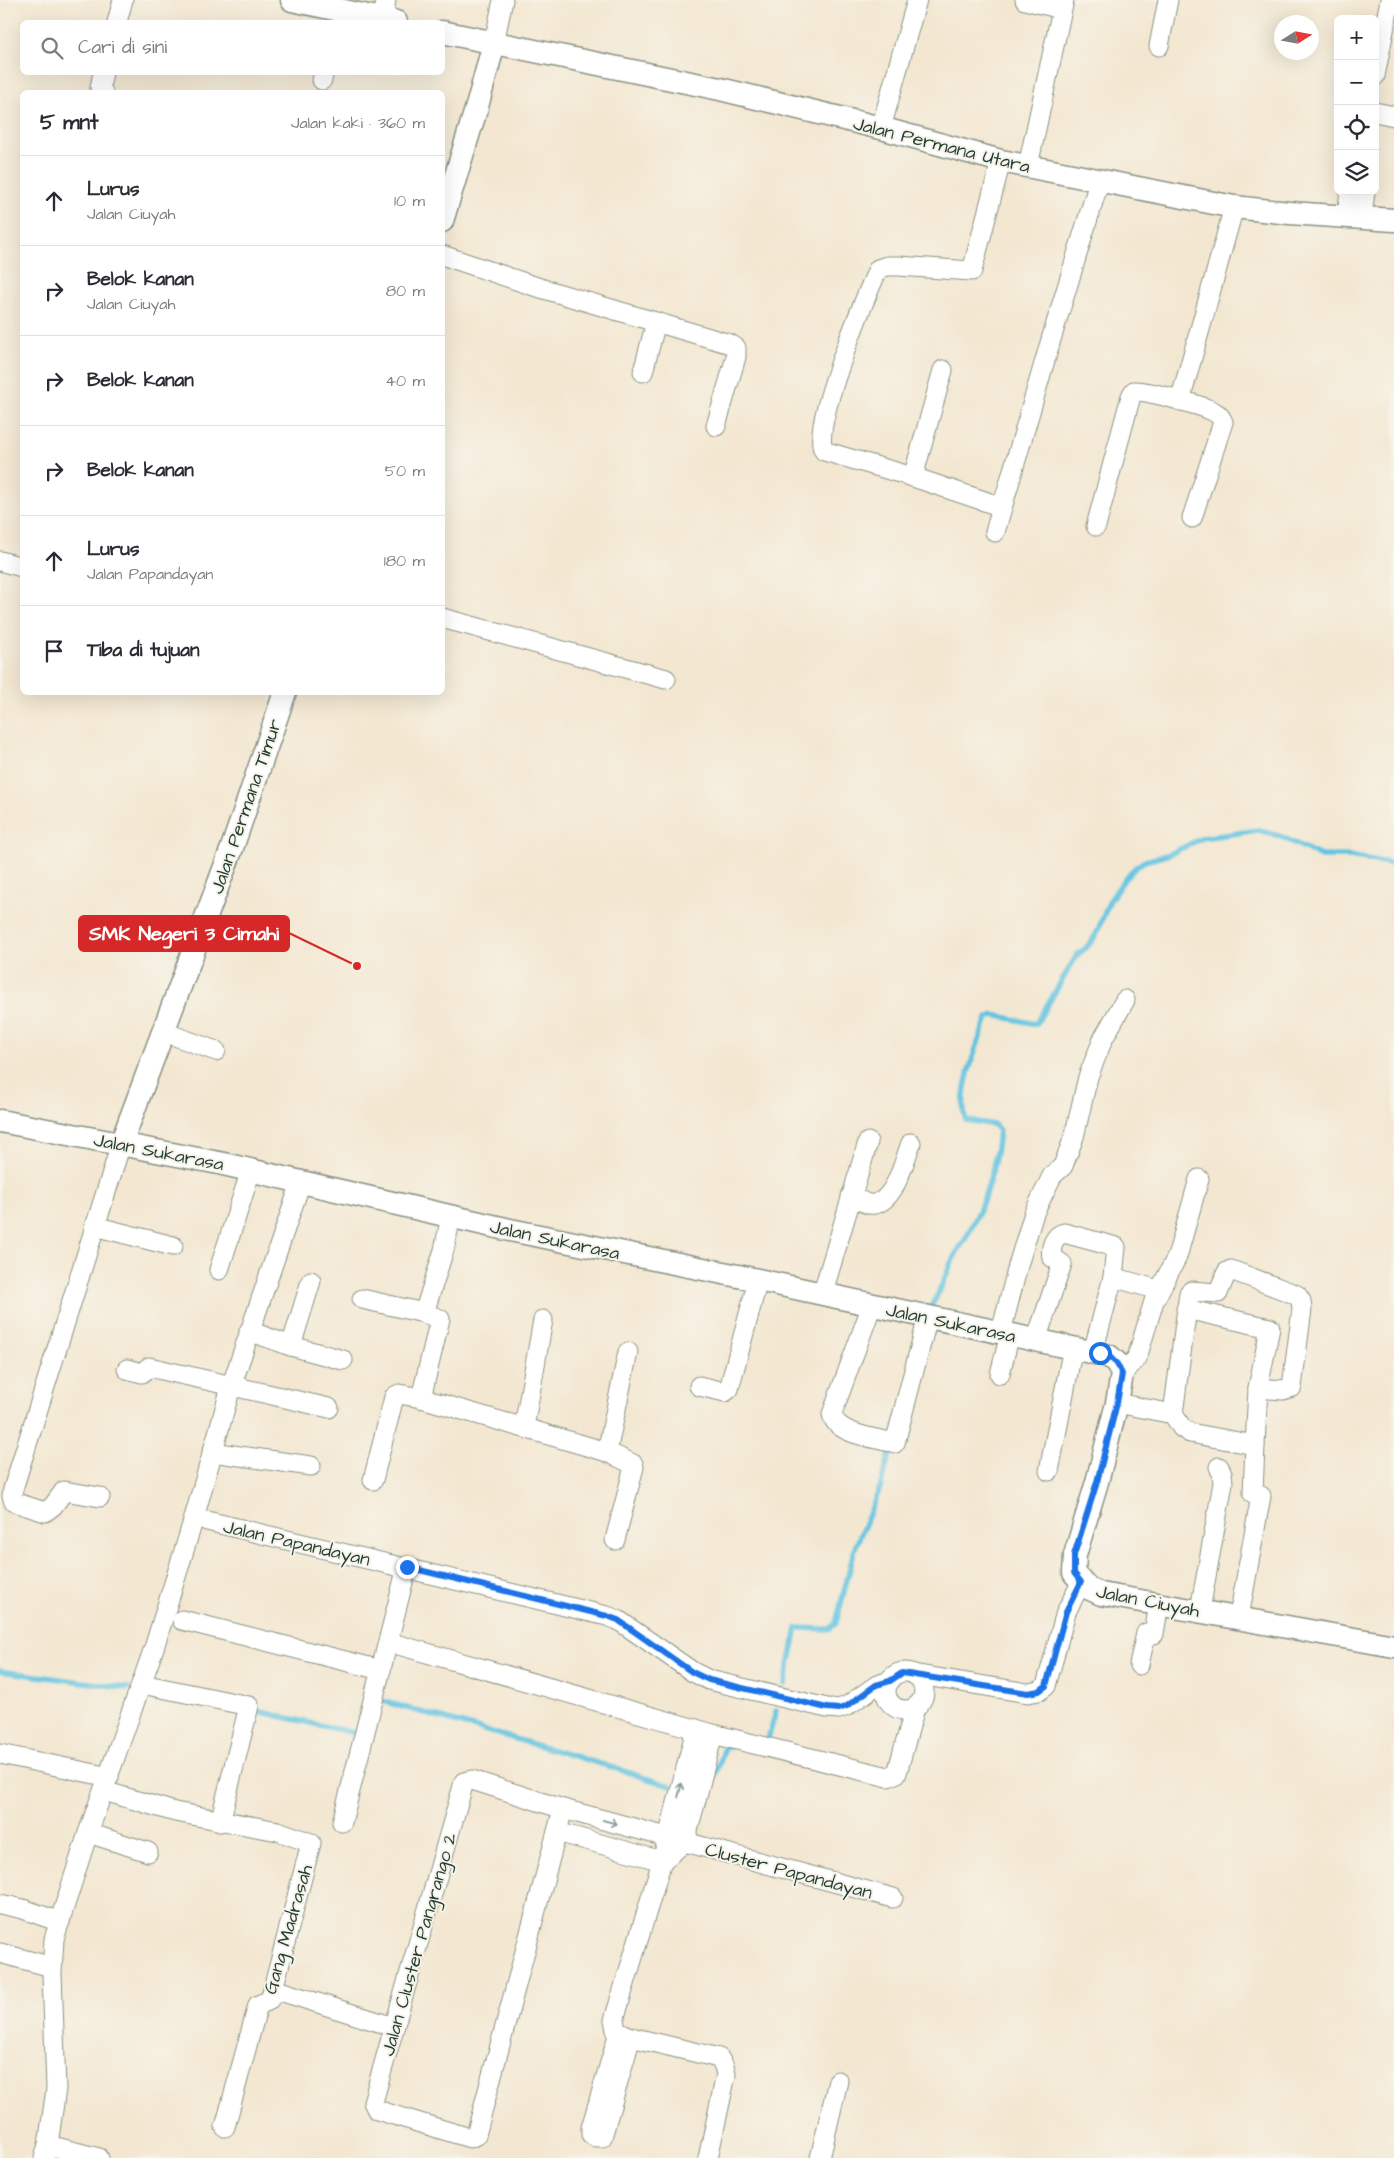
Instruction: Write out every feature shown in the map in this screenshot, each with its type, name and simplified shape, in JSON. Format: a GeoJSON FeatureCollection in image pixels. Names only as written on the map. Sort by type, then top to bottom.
{"type":"FeatureCollection","features":[{"type":"Feature","properties":{"kind":"street"},"geometry":{"type":"LineString","coordinates":[[117,20],[123,0]]}},
{"type":"Feature","properties":{"kind":"street"},"geometry":{"type":"LineString","coordinates":[[292,0],[336,16],[388,14]]}},
{"type":"Feature","properties":{"kind":"street"},"geometry":{"type":"LineString","coordinates":[[445,211],[478,103],[503,0]]}},
{"type":"Feature","properties":{"kind":"street"},"geometry":{"type":"LineString","coordinates":[[881,128],[917,0]]}},
{"type":"Feature","properties":{"kind":"street"},"geometry":{"type":"LineString","coordinates":[[1025,0],[1063,5],[1028,166]]}},
{"type":"Feature","properties":{"kind":"street"},"geometry":{"type":"LineString","coordinates":[[1159,46],[1168,0]]}},
{"type":"Feature","properties":{"kind":"street"},"geometry":{"type":"LineString","coordinates":[[1378,60],[1390,0]]}},
{"type":"Feature","properties":{"kind":"street","name":"Jalan Permana Utara"},"geometry":{"type":"LineString","coordinates":[[445,33],[720,90],[881,128],[1001,161],[1100,179],[1234,208],[1394,220]]}},
{"type":"Feature","properties":{"kind":"street"},"geometry":{"type":"LineString","coordinates":[[101,90],[102,75]]}},
{"type":"Feature","properties":{"kind":"street"},"geometry":{"type":"LineString","coordinates":[[1379,113],[1394,116]]}},
{"type":"Feature","properties":{"kind":"street"},"geometry":{"type":"LineString","coordinates":[[1001,161],[972,270],[898,266],[887,266],[878,269],[834,382],[820,434],[820,446],[824,451],[913,477],[1002,507]]}},
{"type":"Feature","properties":{"kind":"street"},"geometry":{"type":"LineString","coordinates":[[995,532],[1100,179]]}},
{"type":"Feature","properties":{"kind":"street"},"geometry":{"type":"LineString","coordinates":[[1351,195],[1354,217]]}},
{"type":"Feature","properties":{"kind":"street"},"geometry":{"type":"LineString","coordinates":[[1354,217],[1363,195]]}},
{"type":"Feature","properties":{"kind":"street"},"geometry":{"type":"LineString","coordinates":[[1180,401],[1234,208]]}},
{"type":"Feature","properties":{"kind":"street"},"geometry":{"type":"LineString","coordinates":[[445,256],[537,287],[730,344],[736,348],[736,358],[716,426]]}},
{"type":"Feature","properties":{"kind":"street"},"geometry":{"type":"LineString","coordinates":[[643,372],[656,322]]}},
{"type":"Feature","properties":{"kind":"street"},"geometry":{"type":"LineString","coordinates":[[913,477],[943,370]]}},
{"type":"Feature","properties":{"kind":"street"},"geometry":{"type":"LineString","coordinates":[[1096,526],[1131,396],[1134,391],[1142,390],[1216,412],[1223,422],[1192,518]]}},
{"type":"Feature","properties":{"kind":"street"},"geometry":{"type":"LineString","coordinates":[[0,561],[20,566]]}},
{"type":"Feature","properties":{"kind":"street"},"geometry":{"type":"LineString","coordinates":[[445,619],[666,679]]}},
{"type":"Feature","properties":{"kind":"street","name":"Jalan Permana Timur"},"geometry":{"type":"LineString","coordinates":[[121,1144],[232,848],[284,695]]}},
{"type":"Feature","properties":{"kind":"street"},"geometry":{"type":"LineString","coordinates":[[1000,1374],[1006,1333],[1034,1213],[1052,1176],[1063,1166],[1074,1137],[1088,1078],[1103,1039],[1125,1000]]}},
{"type":"Feature","properties":{"kind":"street"},"geometry":{"type":"LineString","coordinates":[[164,1032],[216,1051]]}},
{"type":"Feature","properties":{"kind":"street","name":"Jalan Sukarasa"},"geometry":{"type":"LineString","coordinates":[[0,1121],[251,1170],[510,1230],[758,1280],[1092,1352]]}},
{"type":"Feature","properties":{"kind":"street"},"geometry":{"type":"LineString","coordinates":[[822,1295],[868,1142]]}},
{"type":"Feature","properties":{"kind":"street"},"geometry":{"type":"LineString","coordinates":[[851,1196],[869,1204],[879,1202],[891,1194],[911,1143]]}},
{"type":"Feature","properties":{"kind":"street"},"geometry":{"type":"LineString","coordinates":[[100,1498],[64,1491],[49,1511],[40,1512],[14,1502],[12,1496],[94,1226],[121,1144]]}},
{"type":"Feature","properties":{"kind":"street"},"geometry":{"type":"LineString","coordinates":[[219,1270],[251,1170]]}},
{"type":"Feature","properties":{"kind":"street"},"geometry":{"type":"LineString","coordinates":[[1092,1352],[1117,1364],[1122,1374],[1137,1358],[1158,1290],[1177,1257],[1199,1178]]}},
{"type":"Feature","properties":{"kind":"street"},"geometry":{"type":"LineString","coordinates":[[99,2158],[46,2151],[56,2089],[52,1966],[54,1939],[88,1834],[142,1684],[194,1518],[231,1387],[301,1182]]}},
{"type":"Feature","properties":{"kind":"street"},"geometry":{"type":"LineString","coordinates":[[424,1313],[444,1250],[451,1216]]}},
{"type":"Feature","properties":{"kind":"street"},"geometry":{"type":"LineString","coordinates":[[94,1226],[173,1246]]}},
{"type":"Feature","properties":{"kind":"street"},"geometry":{"type":"LineString","coordinates":[[1036,1340],[1062,1264],[1052,1257],[1056,1237],[1064,1233],[1116,1247],[1113,1277],[1092,1352],[1049,1471]]}},
{"type":"Feature","properties":{"kind":"street"},"geometry":{"type":"LineString","coordinates":[[1254,1445],[1190,1433],[1182,1428],[1173,1414],[1186,1309],[1191,1291],[1218,1293],[1227,1272],[1231,1270],[1298,1295],[1301,1301],[1302,1309],[1292,1387],[1283,1390],[1258,1388]]}},
{"type":"Feature","properties":{"kind":"street"},"geometry":{"type":"LineString","coordinates":[[1113,1277],[1158,1290]]}},
{"type":"Feature","properties":{"kind":"street"},"geometry":{"type":"LineString","coordinates":[[699,1386],[725,1392],[729,1389],[758,1280]]}},
{"type":"Feature","properties":{"kind":"street"},"geometry":{"type":"LineString","coordinates":[[292,1346],[311,1282]]}},
{"type":"Feature","properties":{"kind":"street"},"geometry":{"type":"LineString","coordinates":[[362,1299],[438,1318],[440,1322],[421,1398]]}},
{"type":"Feature","properties":{"kind":"street"},"geometry":{"type":"LineString","coordinates":[[872,1304],[832,1414],[836,1424],[852,1432],[895,1443],[928,1317]]}},
{"type":"Feature","properties":{"kind":"street"},"geometry":{"type":"LineString","coordinates":[[1186,1309],[1270,1328],[1258,1388],[1254,1445],[1253,1493],[1261,1496],[1239,1617]]}},
{"type":"Feature","properties":{"kind":"street"},"geometry":{"type":"LineString","coordinates":[[524,1427],[543,1320]]}},
{"type":"Feature","properties":{"kind":"street"},"geometry":{"type":"LineString","coordinates":[[249,1331],[292,1346],[343,1360]]}},
{"type":"Feature","properties":{"kind":"street"},"geometry":{"type":"LineString","coordinates":[[607,1452],[628,1352]]}},
{"type":"Feature","properties":{"kind":"street"},"geometry":{"type":"LineString","coordinates":[[127,1369],[142,1373],[149,1367],[329,1408]]}},
{"type":"Feature","properties":{"kind":"street","name":"Jalan Ciuyah"},"geometry":{"type":"LineString","coordinates":[[1122,1374],[1117,1403],[1097,1482],[1074,1555],[1074,1573],[1081,1582],[1101,1594],[1200,1610],[1394,1646]]}},
{"type":"Feature","properties":{"kind":"street"},"geometry":{"type":"LineString","coordinates":[[373,1480],[394,1397],[399,1394],[421,1398],[607,1452],[633,1464],[634,1467],[615,1540]]}},
{"type":"Feature","properties":{"kind":"street"},"geometry":{"type":"LineString","coordinates":[[1117,1403],[1173,1414]]}},
{"type":"Feature","properties":{"kind":"street"},"geometry":{"type":"LineString","coordinates":[[212,1452],[311,1466]]}},
{"type":"Feature","properties":{"kind":"street"},"geometry":{"type":"LineString","coordinates":[[1200,1610],[1223,1483],[1219,1467]]}},
{"type":"Feature","properties":{"kind":"street","name":"Jalan Papandayan"},"geometry":{"type":"LineString","coordinates":[[207,1521],[607,1616],[618,1620],[692,1672],[709,1680],[827,1708],[839,1709],[847,1706],[876,1685],[890,1681]]}},
{"type":"Feature","properties":{"kind":"street"},"geometry":{"type":"LineString","coordinates":[[342,1822],[407,1567]]}},
{"type":"Feature","properties":{"kind":"street"},"geometry":{"type":"LineString","coordinates":[[915,1708],[903,1710],[892,1704],[887,1693],[890,1681],[902,1673],[1028,1693],[1039,1691],[1046,1686],[1066,1612],[1081,1582]]}},
{"type":"Feature","properties":{"kind":"street"},"geometry":{"type":"LineString","coordinates":[[1139,1665],[1146,1633],[1154,1634],[1159,1604]]}},
{"type":"Feature","properties":{"kind":"street"},"geometry":{"type":"LineString","coordinates":[[182,1620],[381,1670]]}},
{"type":"Feature","properties":{"kind":"street"},"geometry":{"type":"LineString","coordinates":[[388,1642],[705,1732],[888,1777],[897,1773],[915,1708],[923,1698],[922,1682],[913,1674]]}},
{"type":"Feature","properties":{"kind":"street"},"geometry":{"type":"LineString","coordinates":[[0,1754],[106,1784],[175,1812],[220,1822],[250,1706],[142,1684]]}},
{"type":"Feature","properties":{"kind":"street"},"geometry":{"type":"LineString","coordinates":[[705,1732],[677,1840],[662,1861],[614,2020],[616,2030],[625,2034],[718,2058],[724,2066],[726,2075],[708,2158]]}},
{"type":"Feature","properties":{"kind":"street","name":"Cluster Papandayan"},"geometry":{"type":"LineString","coordinates":[[469,1780],[562,1809],[892,1898]]}},
{"type":"Feature","properties":{"kind":"street","name":"Jalan Cluster Pangrango 2"},"geometry":{"type":"LineString","coordinates":[[469,1780],[464,1782],[394,2027],[373,2102],[376,2110],[470,2138],[476,2135],[557,1832]]}},
{"type":"Feature","properties":{"kind":"street"},"geometry":{"type":"LineString","coordinates":[[562,1809],[557,1832],[662,1861]]}},
{"type":"Feature","properties":{"kind":"street","name":"Gang Madrasah"},"geometry":{"type":"LineString","coordinates":[[220,1822],[278,1831],[310,1841],[271,1997],[268,2001],[258,2005],[224,2127]]}},
{"type":"Feature","properties":{"kind":"street"},"geometry":{"type":"LineString","coordinates":[[88,1834],[148,1852]]}},
{"type":"Feature","properties":{"kind":"street"},"geometry":{"type":"LineString","coordinates":[[0,1904],[23,1909],[60,1922]]}},
{"type":"Feature","properties":{"kind":"street"},"geometry":{"type":"LineString","coordinates":[[0,1953],[52,1966]]}},
{"type":"Feature","properties":{"kind":"street"},"geometry":{"type":"LineString","coordinates":[[283,1992],[394,2027]]}},
{"type":"Feature","properties":{"kind":"street"},"geometry":{"type":"LineString","coordinates":[[820,2158],[838,2081]]}},
{"type":"Feature","properties":{"kind":"waterway"},"geometry":{"type":"LineString","coordinates":[[928,1311],[979,1211],[995,1157],[999,1130],[995,1125],[966,1120],[964,1109],[969,1069],[987,1018],[994,1015],[1036,1024],[1077,955],[1086,948],[1096,935],[1109,902],[1125,878],[1137,866],[1145,861],[1170,854],[1202,838],[1259,830],[1282,837],[1321,856],[1349,856],[1394,864]]}},
{"type":"Feature","properties":{"kind":"waterway"},"geometry":{"type":"LineString","coordinates":[[785,1684],[797,1628],[829,1629],[836,1623],[855,1548],[880,1488],[892,1446]]}},
{"type":"Feature","properties":{"kind":"waterway"},"geometry":{"type":"LineString","coordinates":[[0,1671],[128,1688]]}},
{"type":"Feature","properties":{"kind":"waterway"},"geometry":{"type":"LineString","coordinates":[[383,1701],[635,1774],[670,1786]]}},
{"type":"Feature","properties":{"kind":"waterway"},"geometry":{"type":"LineString","coordinates":[[257,1711],[359,1734],[360,1730]]}},
{"type":"Feature","properties":{"kind":"waterway"},"geometry":{"type":"LineString","coordinates":[[768,1739],[776,1711]]}},
{"type":"Feature","properties":{"kind":"waterway"},"geometry":{"type":"LineString","coordinates":[[707,1797],[725,1746],[730,1747]]}},
{"type":"Feature","properties":{"kind":"place","name":"SMK Negeri 3 Cimahi"},"geometry":{"type":"Point","coordinates":[357,966]}},
{"type":"Feature","properties":{"kind":"route"},"geometry":{"type":"LineString","coordinates":[[407,1567],[607,1616],[618,1620],[692,1672],[709,1680],[827,1708],[839,1709],[847,1706],[854,1699],[876,1685],[890,1681],[893,1677],[902,1673],[1028,1693],[1039,1691],[1046,1686],[1066,1612],[1081,1582],[1074,1573],[1074,1555],[1097,1482],[1117,1403],[1122,1374],[1117,1364],[1109,1356],[1100,1353]]}}]}
